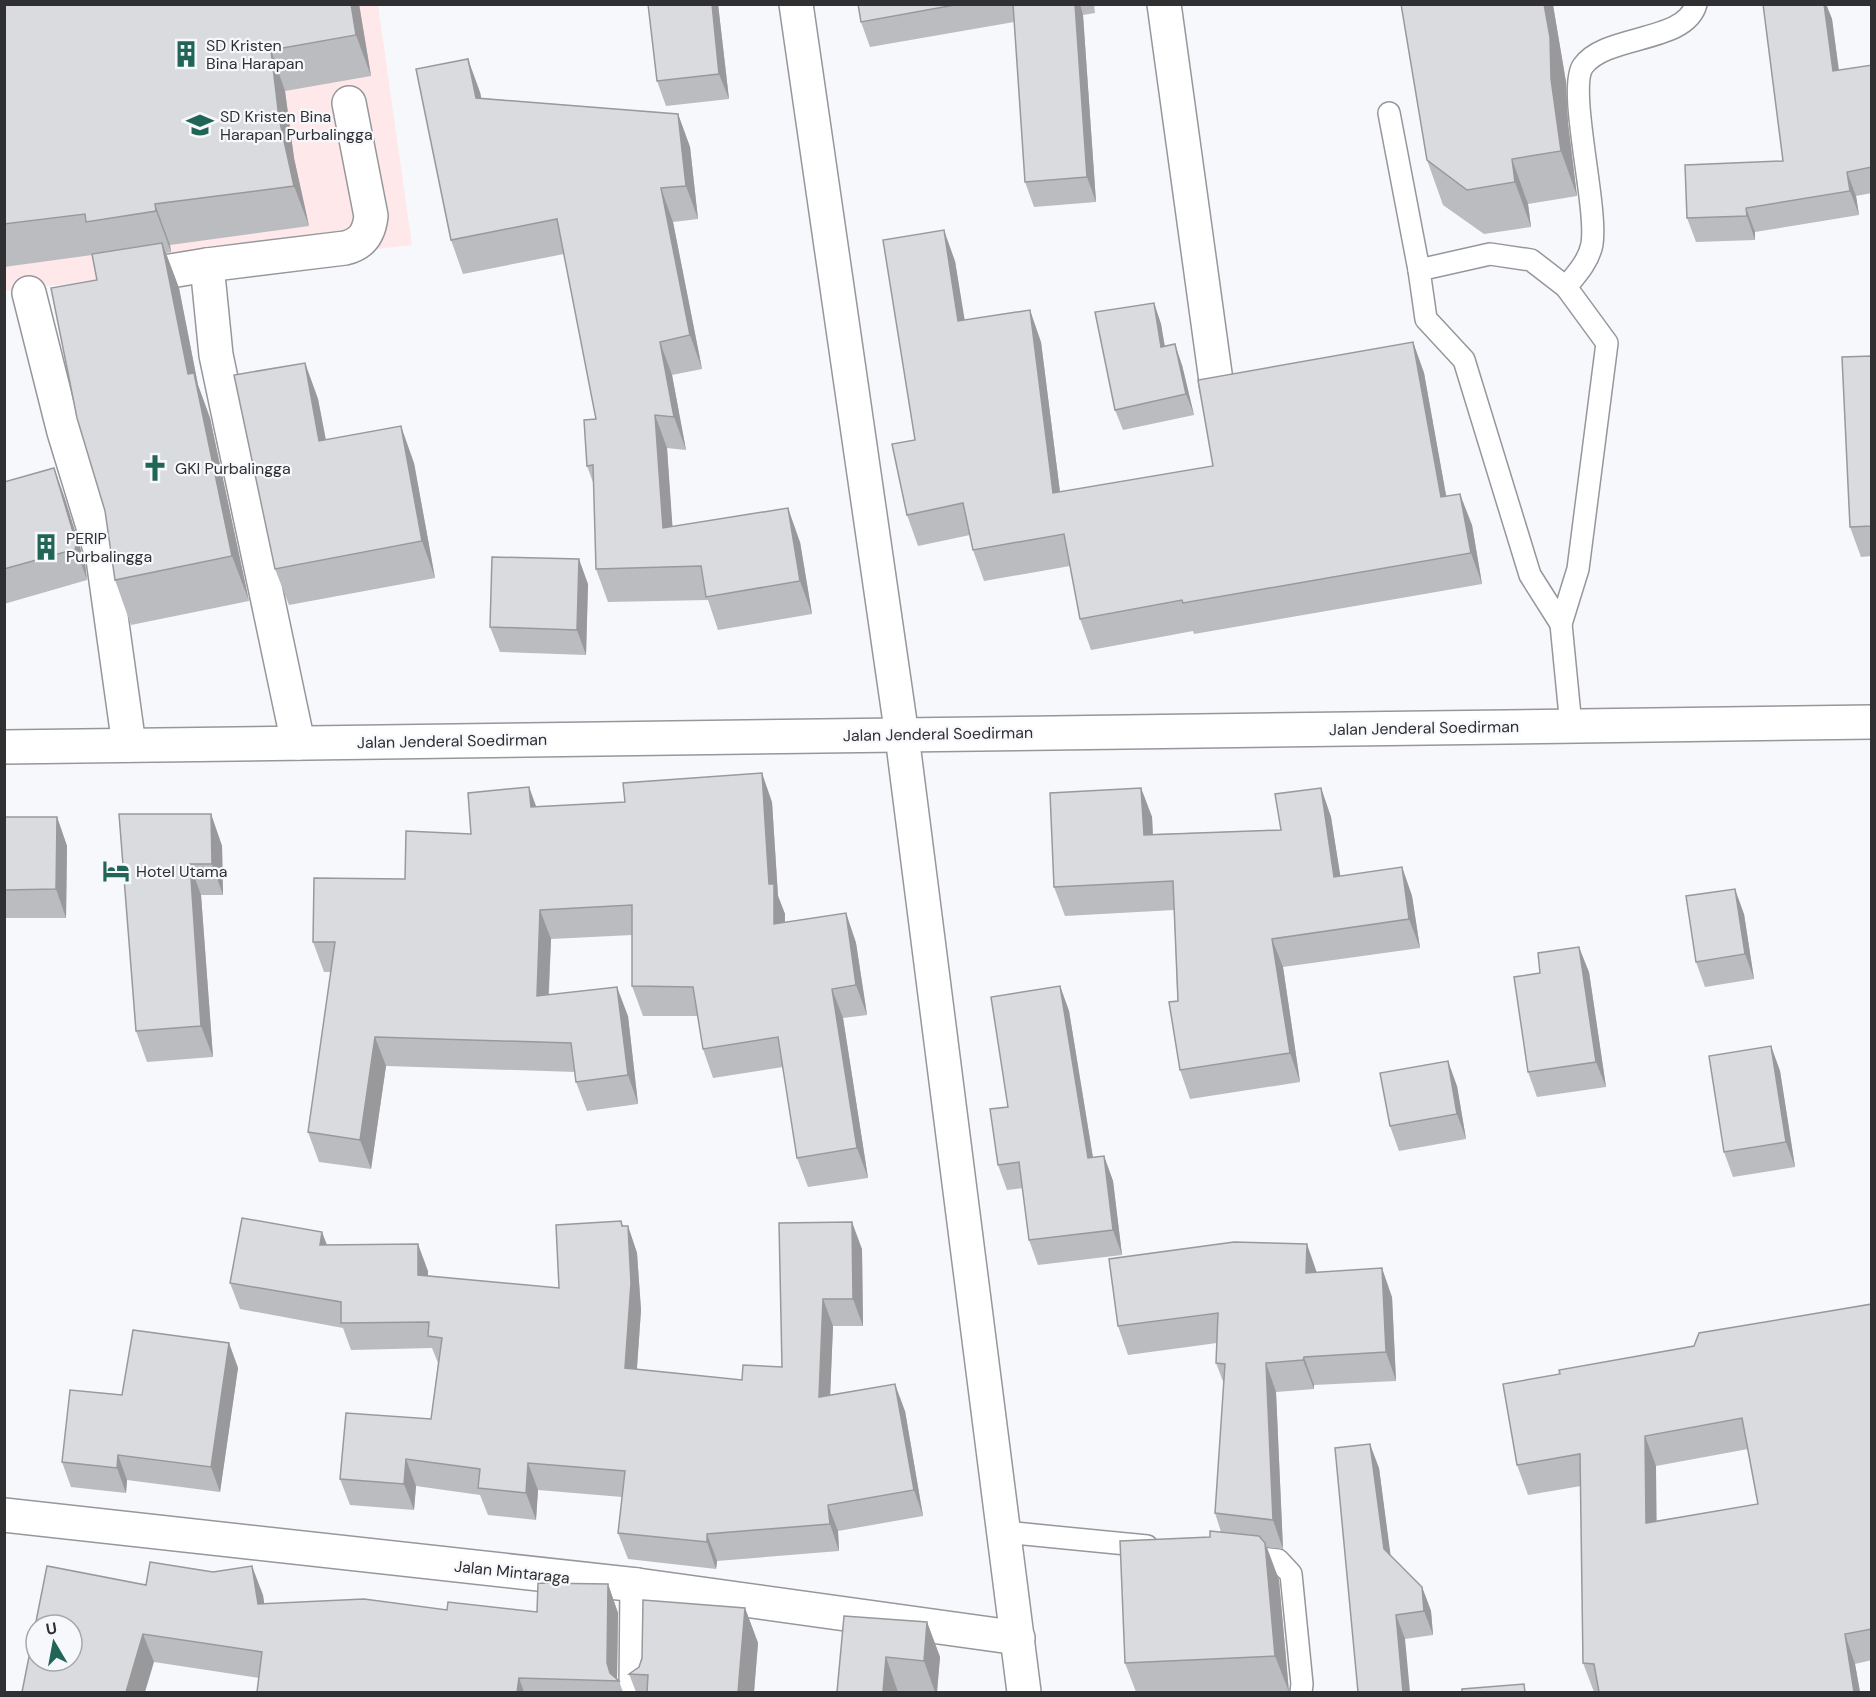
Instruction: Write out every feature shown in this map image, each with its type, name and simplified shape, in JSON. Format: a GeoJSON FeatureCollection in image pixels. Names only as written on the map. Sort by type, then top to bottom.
{"type":"FeatureCollection","features":[{"type":"Feature","properties":{"kind":"street"},"geometry":{"type":"LineString","coordinates":[[796,4],[902,736],[1024,1692]]}},
{"type":"Feature","properties":{"kind":"street"},"geometry":{"type":"LineString","coordinates":[[1164,4],[1217,388]]}},
{"type":"Feature","properties":{"kind":"street"},"geometry":{"type":"LineString","coordinates":[[97,283],[207,265],[356,246],[370,228],[371,216],[349,103]]}},
{"type":"Feature","properties":{"kind":"street"},"geometry":{"type":"LineString","coordinates":[[207,265],[216,355],[298,743]]}},
{"type":"Feature","properties":{"kind":"street"},"geometry":{"type":"LineString","coordinates":[[63,288],[17,295],[64,432],[103,559],[129,745]]}},
{"type":"Feature","properties":{"kind":"street","name":"Jalan Jenderal Soedirman"},"geometry":{"type":"LineString","coordinates":[[4,747],[1872,722]]}},
{"type":"Feature","properties":{"kind":"street","name":"Jalan Mintaraga"},"geometry":{"type":"LineString","coordinates":[[4,1515],[637,1585],[1018,1638]]}},
{"type":"Feature","properties":{"kind":"street"},"geometry":{"type":"LineString","coordinates":[[636,1692],[637,1585]]}},
{"type":"Feature","properties":{"kind":"lane"},"geometry":{"type":"LineString","coordinates":[[1566,287],[1583,266],[1592,245],[1592,203],[1578,95],[1582,68],[1593,56],[1686,22],[1696,4]]}},
{"type":"Feature","properties":{"kind":"lane"},"geometry":{"type":"LineString","coordinates":[[1389,113],[1426,319],[1464,360],[1530,575],[1561,624]]}},
{"type":"Feature","properties":{"kind":"lane"},"geometry":{"type":"LineString","coordinates":[[1419,270],[1490,254],[1531,260],[1566,287],[1606,343],[1578,569],[1561,624],[1571,726]]}},
{"type":"Feature","properties":{"kind":"lane"},"geometry":{"type":"LineString","coordinates":[[1004,1532],[1171,1549]]}},
{"type":"Feature","properties":{"kind":"lane"},"geometry":{"type":"LineString","coordinates":[[1219,1553],[1278,1560],[1291,1574],[1301,1692]]}},
{"type":"Feature","properties":{"kind":"shaded area","name":"SD Kristen Bina Harapan Purbalingga"},"geometry":{"type":"Polygon","coordinates":[[[4,5],[378,5],[412,245],[5,291],[4,5]]]}},
{"type":"Feature","properties":{"kind":"building"},"geometry":{"type":"Polygon","coordinates":[[[4,4],[351,4],[356,35],[271,50],[279,118],[294,186],[155,204],[156,211],[86,222],[85,214],[4,224],[4,4]]]}},
{"type":"Feature","properties":{"kind":"building"},"geometry":{"type":"Polygon","coordinates":[[[648,4],[712,4],[719,74],[657,81],[648,4]]]}},
{"type":"Feature","properties":{"kind":"building"},"geometry":{"type":"Polygon","coordinates":[[[858,4],[960,4],[861,22],[858,4]]]}},
{"type":"Feature","properties":{"kind":"building"},"geometry":{"type":"Polygon","coordinates":[[[1013,4],[1075,4],[1087,177],[1025,182],[1013,4]]]}},
{"type":"Feature","properties":{"kind":"building"},"geometry":{"type":"Polygon","coordinates":[[[1401,4],[1544,4],[1550,37],[1551,79],[1561,151],[1512,159],[1515,182],[1467,190],[1427,160],[1401,4]]]}},
{"type":"Feature","properties":{"kind":"building"},"geometry":{"type":"Polygon","coordinates":[[[1763,4],[1824,4],[1833,71],[1872,65],[1872,167],[1847,172],[1850,191],[1746,208],[1747,216],[1687,218],[1685,165],[1783,161],[1763,4]]]}},
{"type":"Feature","properties":{"kind":"building"},"geometry":{"type":"Polygon","coordinates":[[[468,59],[476,98],[678,114],[686,186],[661,188],[690,335],[660,342],[674,417],[655,415],[663,528],[788,508],[800,581],[706,597],[701,566],[596,569],[593,465],[587,466],[584,420],[596,419],[557,219],[451,240],[416,69],[468,59]]]}},
{"type":"Feature","properties":{"kind":"building"},"geometry":{"type":"Polygon","coordinates":[[[944,230],[958,321],[1030,310],[1053,493],[1213,466],[1198,380],[1413,342],[1441,497],[1460,494],[1471,553],[1080,619],[1064,534],[973,550],[963,503],[907,515],[892,444],[915,440],[883,240],[944,230]]]}},
{"type":"Feature","properties":{"kind":"building","name":"GKI Purbalingga"},"geometry":{"type":"Polygon","coordinates":[[[162,243],[188,374],[194,373],[232,556],[115,580],[105,511],[77,418],[51,288],[97,280],[92,254],[162,243]]]}},
{"type":"Feature","properties":{"kind":"building"},"geometry":{"type":"Polygon","coordinates":[[[1154,303],[1161,347],[1175,344],[1186,394],[1115,410],[1095,312],[1154,303]]]}},
{"type":"Feature","properties":{"kind":"building"},"geometry":{"type":"Polygon","coordinates":[[[1872,356],[1872,526],[1850,527],[1842,357],[1872,356]]]}},
{"type":"Feature","properties":{"kind":"building"},"geometry":{"type":"Polygon","coordinates":[[[305,363],[319,441],[401,426],[422,541],[275,569],[234,375],[305,363]]]}},
{"type":"Feature","properties":{"kind":"building"},"geometry":{"type":"Polygon","coordinates":[[[54,468],[76,549],[4,569],[4,482],[54,468]]]}},
{"type":"Feature","properties":{"kind":"building"},"geometry":{"type":"Polygon","coordinates":[[[492,557],[579,559],[577,630],[490,627],[492,557]]]}},
{"type":"Feature","properties":{"kind":"building"},"geometry":{"type":"Polygon","coordinates":[[[762,773],[769,884],[774,884],[774,924],[846,913],[856,985],[832,989],[857,1148],[797,1158],[778,1037],[703,1049],[693,987],[632,986],[632,905],[540,910],[537,996],[617,987],[628,1075],[576,1082],[571,1043],[375,1037],[360,1140],[308,1132],[335,942],[313,942],[314,878],[405,879],[406,831],[471,834],[468,793],[529,787],[531,807],[625,802],[623,783],[762,773]]]}},
{"type":"Feature","properties":{"kind":"building"},"geometry":{"type":"Polygon","coordinates":[[[1141,788],[1144,835],[1281,830],[1275,794],[1321,788],[1334,877],[1402,867],[1409,919],[1272,939],[1290,1053],[1180,1070],[1169,1002],[1178,1001],[1173,881],[1054,887],[1050,793],[1141,788]]]}},
{"type":"Feature","properties":{"kind":"building"},"geometry":{"type":"Polygon","coordinates":[[[119,814],[211,814],[212,864],[190,864],[201,1026],[136,1031],[119,814]]]}},
{"type":"Feature","properties":{"kind":"building"},"geometry":{"type":"Polygon","coordinates":[[[4,817],[57,817],[56,889],[4,890],[4,817]]]}},
{"type":"Feature","properties":{"kind":"building"},"geometry":{"type":"Polygon","coordinates":[[[1735,889],[1745,954],[1696,962],[1686,896],[1735,889]]]}},
{"type":"Feature","properties":{"kind":"building"},"geometry":{"type":"Polygon","coordinates":[[[1579,947],[1596,1062],[1528,1072],[1514,977],[1540,973],[1538,953],[1579,947]]]}},
{"type":"Feature","properties":{"kind":"building"},"geometry":{"type":"Polygon","coordinates":[[[1060,986],[1088,1158],[1104,1156],[1113,1230],[1029,1240],[1019,1162],[998,1165],[990,1109],[1008,1107],[991,997],[1060,986]]]}},
{"type":"Feature","properties":{"kind":"building"},"geometry":{"type":"Polygon","coordinates":[[[1771,1046],[1786,1142],[1724,1152],[1709,1056],[1771,1046]]]}},
{"type":"Feature","properties":{"kind":"building"},"geometry":{"type":"Polygon","coordinates":[[[1448,1061],[1457,1114],[1390,1126],[1380,1073],[1448,1061]]]}},
{"type":"Feature","properties":{"kind":"building"},"geometry":{"type":"Polygon","coordinates":[[[242,1218],[322,1232],[320,1245],[418,1244],[418,1275],[559,1288],[556,1225],[621,1221],[622,1226],[628,1226],[631,1283],[625,1368],[742,1380],[743,1365],[782,1367],[779,1223],[852,1222],[853,1299],[823,1299],[819,1397],[895,1384],[914,1490],[828,1505],[830,1524],[707,1534],[707,1542],[618,1533],[625,1471],[528,1463],[526,1493],[478,1488],[480,1469],[406,1459],[404,1484],[340,1479],[346,1413],[431,1419],[442,1338],[428,1336],[429,1322],[341,1323],[341,1302],[230,1283],[242,1218]]]}},
{"type":"Feature","properties":{"kind":"building"},"geometry":{"type":"Polygon","coordinates":[[[1234,1242],[1307,1244],[1306,1273],[1382,1268],[1386,1352],[1304,1357],[1303,1360],[1266,1363],[1273,1520],[1215,1513],[1225,1364],[1216,1363],[1218,1313],[1118,1326],[1109,1259],[1234,1242]]]}},
{"type":"Feature","properties":{"kind":"building"},"geometry":{"type":"Polygon","coordinates":[[[1872,1304],[1872,1629],[1845,1634],[1854,1692],[1599,1692],[1594,1664],[1583,1663],[1580,1454],[1517,1465],[1503,1384],[1560,1374],[1559,1370],[1694,1346],[1699,1333],[1872,1304]],[[1742,1418],[1645,1436],[1646,1523],[1758,1504],[1742,1418]]]}},
{"type":"Feature","properties":{"kind":"building"},"geometry":{"type":"Polygon","coordinates":[[[133,1330],[229,1343],[211,1467],[118,1455],[117,1468],[62,1462],[70,1390],[122,1395],[133,1330]]]}},
{"type":"Feature","properties":{"kind":"building"},"geometry":{"type":"Polygon","coordinates":[[[1370,1444],[1384,1549],[1422,1587],[1424,1611],[1396,1615],[1403,1692],[1358,1692],[1335,1448],[1370,1444]]]}},
{"type":"Feature","properties":{"kind":"building"},"geometry":{"type":"Polygon","coordinates":[[[1210,1531],[1259,1536],[1265,1543],[1275,1656],[1125,1663],[1120,1541],[1210,1537],[1210,1531]]]}},
{"type":"Feature","properties":{"kind":"building"},"geometry":{"type":"Polygon","coordinates":[[[150,1562],[213,1572],[252,1566],[258,1604],[364,1599],[447,1610],[448,1602],[537,1612],[538,1583],[608,1584],[607,1663],[610,1673],[619,1681],[519,1678],[517,1692],[257,1692],[262,1652],[143,1634],[126,1692],[22,1692],[26,1673],[84,1673],[84,1613],[38,1613],[47,1566],[146,1585],[150,1562]]]}},
{"type":"Feature","properties":{"kind":"building"},"geometry":{"type":"Polygon","coordinates":[[[643,1600],[745,1608],[738,1692],[647,1692],[648,1675],[629,1674],[639,1667],[642,1658],[643,1600]]]}},
{"type":"Feature","properties":{"kind":"building"},"geometry":{"type":"Polygon","coordinates":[[[844,1616],[927,1622],[924,1661],[886,1657],[883,1692],[837,1692],[844,1616]]]}},
{"type":"Feature","properties":{"kind":"building"},"geometry":{"type":"Polygon","coordinates":[[[1524,1684],[1525,1692],[1462,1692],[1462,1689],[1524,1684]]]}},
{"type":"Feature","properties":{"kind":"place","name":"SD Kristen Bina Harapan"},"geometry":{"type":"Point","coordinates":[186,54]}},
{"type":"Feature","properties":{"kind":"place","name":"SD Kristen Bina Harapan Purbalingga"},"geometry":{"type":"Point","coordinates":[200,125]}},
{"type":"Feature","properties":{"kind":"place","name":"GKI Purbalingga"},"geometry":{"type":"Point","coordinates":[155,468]}},
{"type":"Feature","properties":{"kind":"place","name":"PERIP Purbalingga"},"geometry":{"type":"Point","coordinates":[46,547]}},
{"type":"Feature","properties":{"kind":"place","name":"Hotel Utama"},"geometry":{"type":"Point","coordinates":[116,871]}}]}
